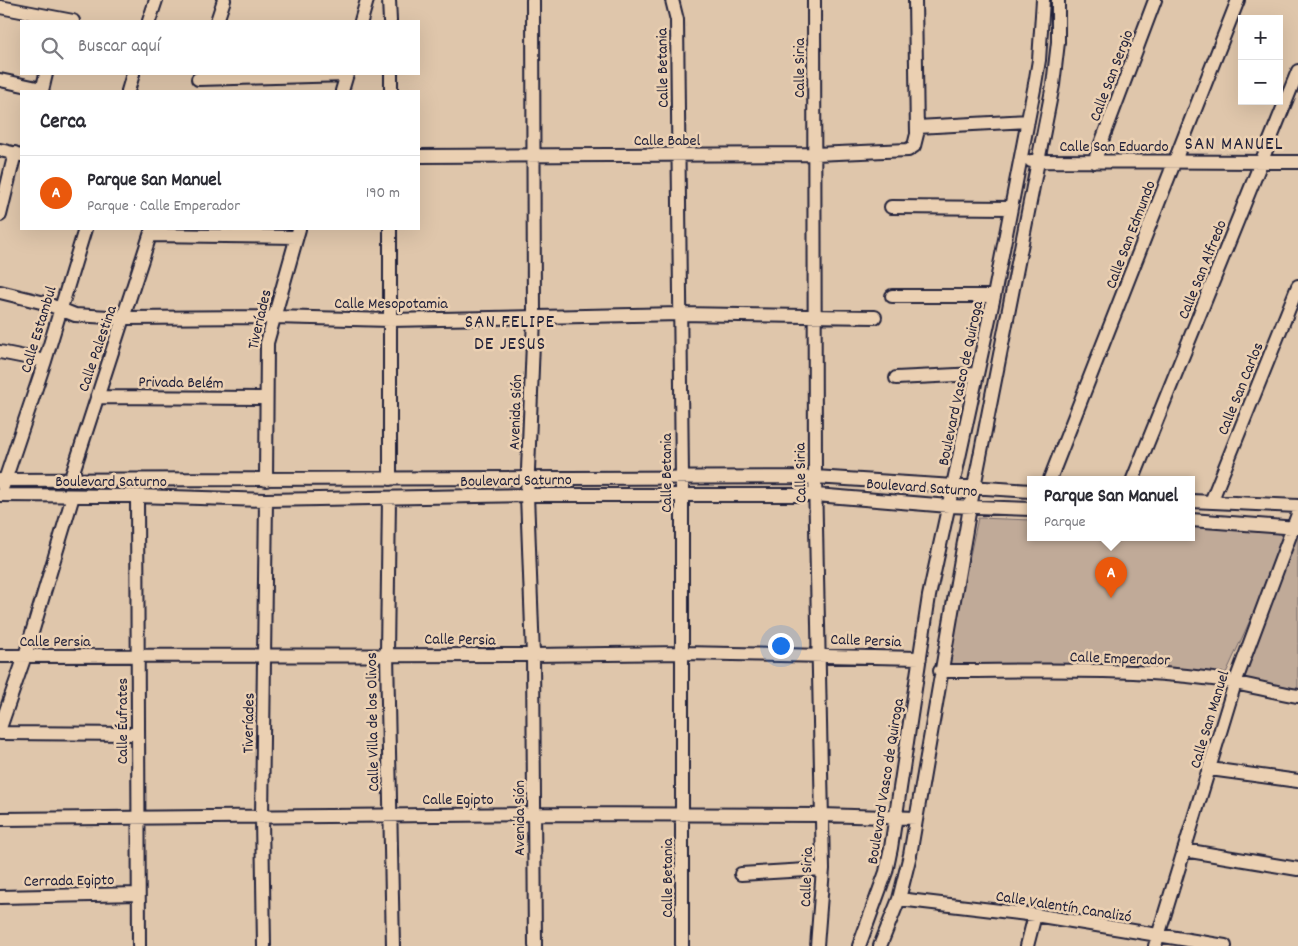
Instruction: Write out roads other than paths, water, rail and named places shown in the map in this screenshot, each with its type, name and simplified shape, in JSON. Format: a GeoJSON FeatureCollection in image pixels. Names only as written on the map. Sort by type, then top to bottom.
{"type":"FeatureCollection","features":[{"type":"Feature","properties":{"kind":"street"},"geometry":{"type":"LineString","coordinates":[[149,20],[156,0]]}},
{"type":"Feature","properties":{"kind":"street"},"geometry":{"type":"LineString","coordinates":[[217,20],[224,0]]}},
{"type":"Feature","properties":{"kind":"street"},"geometry":{"type":"LineString","coordinates":[[362,20],[367,0]]}},
{"type":"Feature","properties":{"kind":"street"},"geometry":{"type":"LineString","coordinates":[[389,0],[390,20]]}},
{"type":"Feature","properties":{"kind":"street","name":"Avenida Sión"},"geometry":{"type":"LineString","coordinates":[[533,0],[534,317],[527,495],[533,655],[535,946]]}},
{"type":"Feature","properties":{"kind":"street","name":"Calle Betania"},"geometry":{"type":"LineString","coordinates":[[672,0],[677,20],[679,155],[683,653],[682,946]]}},
{"type":"Feature","properties":{"kind":"street","name":"Calle Siria"},"geometry":{"type":"LineString","coordinates":[[814,0],[815,476],[823,869],[818,946]]}},
{"type":"Feature","properties":{"kind":"street"},"geometry":{"type":"LineString","coordinates":[[915,0],[917,127],[1028,121]]}},
{"type":"Feature","properties":{"kind":"street","name":"Boulevard Vasco de Quiroga"},"geometry":{"type":"LineString","coordinates":[[859,946],[886,872],[929,596],[994,296],[1040,60],[1043,0]]}},
{"type":"Feature","properties":{"kind":"street","name":"Boulevard Vasco de Quiroga"},"geometry":{"type":"LineString","coordinates":[[880,946],[899,899],[910,855],[940,671],[973,489],[1039,161],[1056,64],[1058,0]]}},
{"type":"Feature","properties":{"kind":"street","name":"Calle San Sergio"},"geometry":{"type":"LineString","coordinates":[[1094,162],[1156,0]]}},
{"type":"Feature","properties":{"kind":"street","name":"Calle San Edmundo"},"geometry":{"type":"LineString","coordinates":[[1051,476],[1238,0]]}},
{"type":"Feature","properties":{"kind":"street"},"geometry":{"type":"LineString","coordinates":[[0,7],[57,20]]}},
{"type":"Feature","properties":{"kind":"street","name":"Calle San Alfredo"},"geometry":{"type":"LineString","coordinates":[[1134,476],[1298,71]]}},
{"type":"Feature","properties":{"kind":"street"},"geometry":{"type":"LineString","coordinates":[[0,80],[42,90],[46,75]]}},
{"type":"Feature","properties":{"kind":"street"},"geometry":{"type":"LineString","coordinates":[[128,90],[133,75]]}},
{"type":"Feature","properties":{"kind":"street"},"geometry":{"type":"LineString","coordinates":[[197,81],[326,75]]}},
{"type":"Feature","properties":{"kind":"street"},"geometry":{"type":"LineString","coordinates":[[342,90],[347,75]]}},
{"type":"Feature","properties":{"kind":"street"},"geometry":{"type":"LineString","coordinates":[[391,75],[391,90]]}},
{"type":"Feature","properties":{"kind":"street","name":"Calle Babel"},"geometry":{"type":"LineString","coordinates":[[420,156],[893,152],[908,150],[914,146],[917,127]]}},
{"type":"Feature","properties":{"kind":"street"},"geometry":{"type":"LineString","coordinates":[[0,150],[18,154],[0,215]]}},
{"type":"Feature","properties":{"kind":"street","name":"Calle San Eduardo"},"geometry":{"type":"LineString","coordinates":[[1020,161],[1298,162]]}},
{"type":"Feature","properties":{"kind":"street"},"geometry":{"type":"LineString","coordinates":[[891,208],[1011,208]]}},
{"type":"Feature","properties":{"kind":"street","name":"Calle Estambul"},"geometry":{"type":"LineString","coordinates":[[0,495],[2,480],[45,361],[85,230]]}},
{"type":"Feature","properties":{"kind":"street"},"geometry":{"type":"LineString","coordinates":[[390,230],[390,479]]}},
{"type":"Feature","properties":{"kind":"street"},"geometry":{"type":"LineString","coordinates":[[151,232],[298,233]]}},
{"type":"Feature","properties":{"kind":"street","name":"Calle Palestina"},"geometry":{"type":"LineString","coordinates":[[71,478],[151,232]]}},
{"type":"Feature","properties":{"kind":"street","name":"Tiveríades"},"geometry":{"type":"LineString","coordinates":[[266,480],[265,398],[267,343],[298,233]]}},
{"type":"Feature","properties":{"kind":"street","name":"Calle San Carlos"},"geometry":{"type":"LineString","coordinates":[[1211,502],[1298,286]]}},
{"type":"Feature","properties":{"kind":"street","name":"Calle Mesopotamia"},"geometry":{"type":"LineString","coordinates":[[0,292],[45,303],[75,315],[124,318],[274,317],[390,320],[680,314],[875,317]]}},
{"type":"Feature","properties":{"kind":"street"},"geometry":{"type":"LineString","coordinates":[[892,296],[994,296]]}},
{"type":"Feature","properties":{"kind":"street"},"geometry":{"type":"LineString","coordinates":[[0,352],[45,361]]}},
{"type":"Feature","properties":{"kind":"street"},"geometry":{"type":"LineString","coordinates":[[896,378],[977,374]]}},
{"type":"Feature","properties":{"kind":"street","name":"Privada Belém"},"geometry":{"type":"LineString","coordinates":[[97,396],[265,398]]}},
{"type":"Feature","properties":{"kind":"street","name":"Boulevard Saturno"},"geometry":{"type":"LineString","coordinates":[[2,480],[71,478],[266,480],[815,476],[973,489],[1027,491]]}},
{"type":"Feature","properties":{"kind":"street","name":"Boulevard Saturno"},"geometry":{"type":"LineString","coordinates":[[0,495],[138,496],[266,500],[527,495],[816,495],[949,506],[1027,509]]}},
{"type":"Feature","properties":{"kind":"street"},"geometry":{"type":"LineString","coordinates":[[0,728],[73,496]]}},
{"type":"Feature","properties":{"kind":"street","name":"Calle Éufrates"},"geometry":{"type":"LineString","coordinates":[[138,496],[137,734],[139,946]]}},
{"type":"Feature","properties":{"kind":"street","name":"Calle Villa de los Olivos"},"geometry":{"type":"LineString","coordinates":[[389,498],[386,654],[388,815],[393,946]]}},
{"type":"Feature","properties":{"kind":"street","name":"Tiveríades"},"geometry":{"type":"LineString","coordinates":[[264,946],[262,818],[266,500]]}},
{"type":"Feature","properties":{"kind":"street"},"geometry":{"type":"LineString","coordinates":[[1195,500],[1298,506]]}},
{"type":"Feature","properties":{"kind":"street","name":"Calle San Manuel"},"geometry":{"type":"LineString","coordinates":[[1157,941],[1235,683],[1295,528],[1298,514]]}},
{"type":"Feature","properties":{"kind":"street"},"geometry":{"type":"LineString","coordinates":[[1195,520],[1295,528]]}},
{"type":"Feature","properties":{"kind":"street","name":"Calle Persia"},"geometry":{"type":"LineString","coordinates":[[0,656],[683,653],[820,654],[920,658]]}},
{"type":"Feature","properties":{"kind":"street","name":"Calle Emperador"},"geometry":{"type":"LineString","coordinates":[[940,671],[1079,672],[1184,676],[1235,683],[1298,696]]}},
{"type":"Feature","properties":{"kind":"street"},"geometry":{"type":"LineString","coordinates":[[0,733],[137,734]]}},
{"type":"Feature","properties":{"kind":"street"},"geometry":{"type":"LineString","coordinates":[[1210,769],[1298,781]]}},
{"type":"Feature","properties":{"kind":"street","name":"Calle Egipto"},"geometry":{"type":"LineString","coordinates":[[0,819],[535,814],[822,815],[916,818]]}},
{"type":"Feature","properties":{"kind":"street"},"geometry":{"type":"LineString","coordinates":[[1184,850],[1298,869]]}},
{"type":"Feature","properties":{"kind":"street"},"geometry":{"type":"LineString","coordinates":[[741,874],[823,869]]}},
{"type":"Feature","properties":{"kind":"street","name":"Cerrada Egipto"},"geometry":{"type":"LineString","coordinates":[[0,897],[138,894]]}},
{"type":"Feature","properties":{"kind":"street","name":"Calle Valentín Canalizó"},"geometry":{"type":"LineString","coordinates":[[899,899],[1035,915],[1157,941],[1225,946]]}},
{"type":"Feature","properties":{"kind":"street"},"geometry":{"type":"LineString","coordinates":[[1027,946],[1035,915]]}},
{"type":"Feature","properties":{"kind":"place","name":"Parque San Manuel"},"geometry":{"type":"Point","coordinates":[1111,598]}},
{"type":"Feature","properties":{"kind":"district","name":"SAN MANUEL"},"geometry":{"type":"Point","coordinates":[1234,142]}},
{"type":"Feature","properties":{"kind":"district","name":"SAN FELIPE DE JESUS"},"geometry":{"type":"Point","coordinates":[510,331]}}]}
